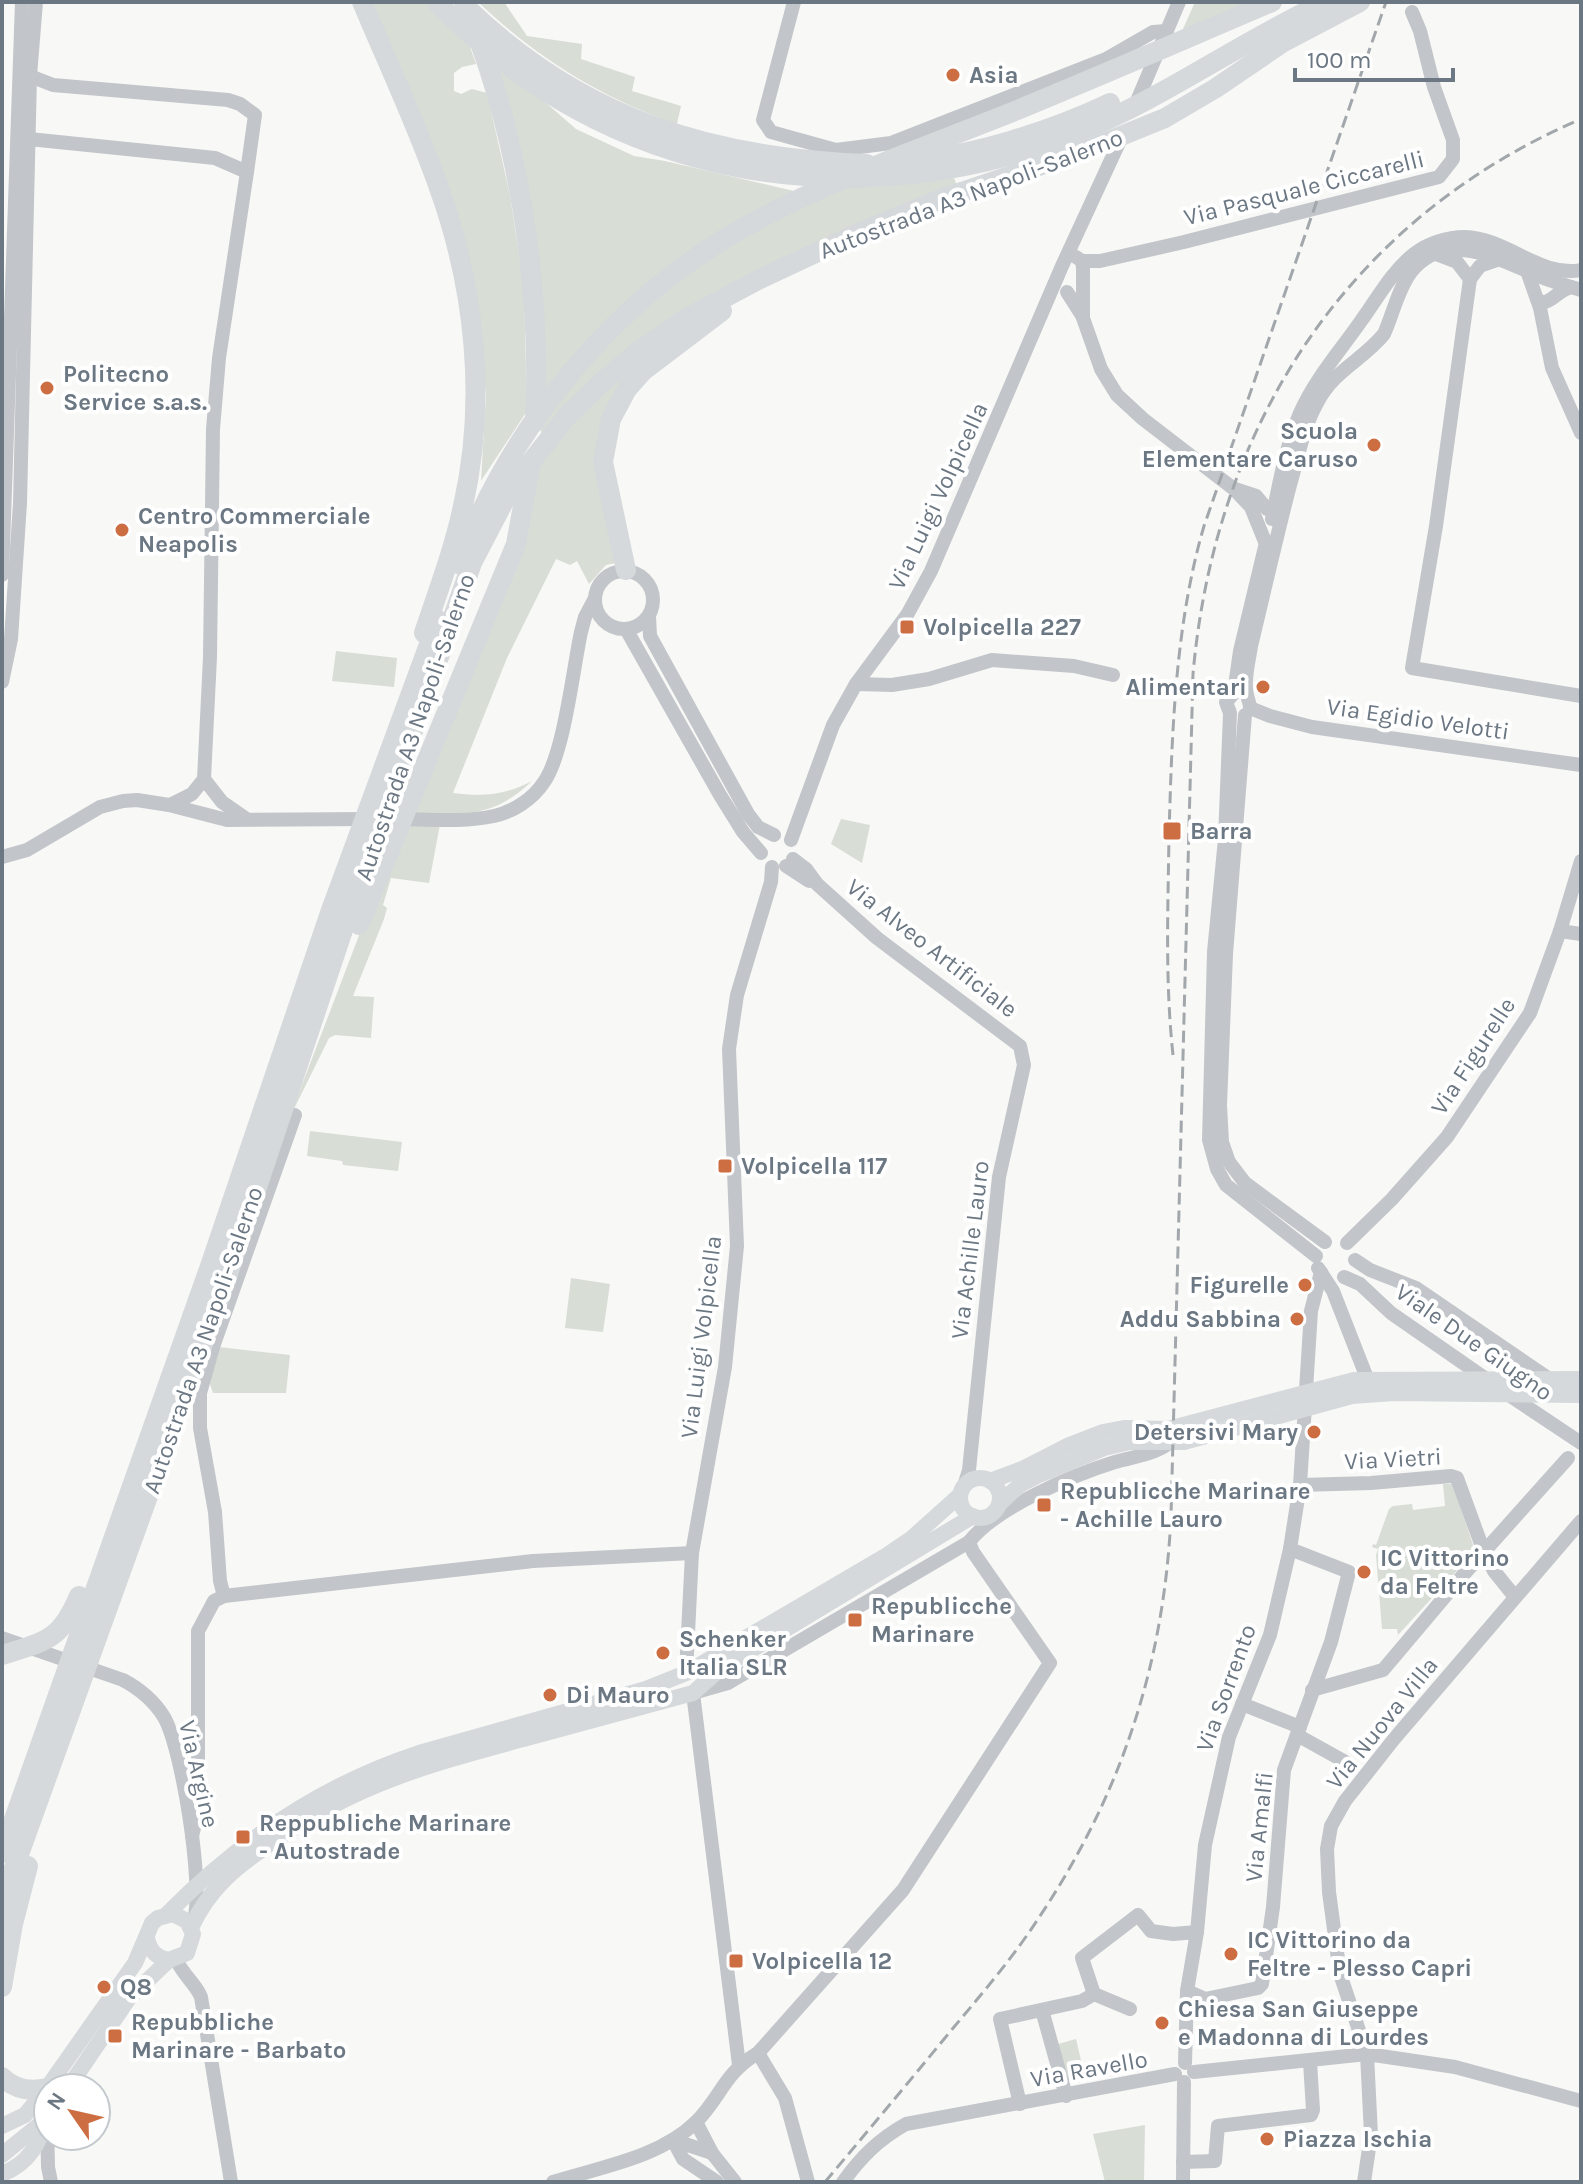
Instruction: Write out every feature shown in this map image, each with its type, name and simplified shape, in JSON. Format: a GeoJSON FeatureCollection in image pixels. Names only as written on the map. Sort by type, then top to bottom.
{"type":"FeatureCollection","features":[{"type":"Feature","properties":{"kind":"highway"},"geometry":{"type":"LineString","coordinates":[[362,2],[448,214],[464,274],[474,361],[471,461],[463,505],[384,764]]}},
{"type":"Feature","properties":{"kind":"highway"},"geometry":{"type":"LineString","coordinates":[[437,2],[494,56],[535,86],[619,132],[671,151],[747,170],[819,178],[864,179],[938,171],[984,162],[1080,132],[1157,95],[1326,2]]}},
{"type":"Feature","properties":{"kind":"highway"},"geometry":{"type":"LineString","coordinates":[[462,2],[495,34],[537,65],[576,91],[621,113],[721,148],[817,162],[872,164],[970,151],[1066,122],[1150,83],[1296,2]]}},
{"type":"Feature","properties":{"kind":"highway"},"geometry":{"type":"LineString","coordinates":[[301,1053],[351,944],[473,651],[516,544],[526,495],[535,435],[536,398],[528,250],[495,90],[462,2]]}},
{"type":"Feature","properties":{"kind":"highway","name":"Autostrada A3 Napoli-Salerno"},"geometry":{"type":"LineString","coordinates":[[2,1908],[23,1819],[153,1423],[384,764],[470,535],[490,493],[536,418],[590,353],[655,291],[741,229],[856,172],[1013,111],[1272,2]]}},
{"type":"Feature","properties":{"kind":"highway","name":"Autostrada A3 Napoli-Salerno"},"geometry":{"type":"LineString","coordinates":[[2,1853],[23,1819],[57,1749],[228,1274],[301,1053],[472,563],[512,486],[543,445],[601,383],[640,350],[685,319],[758,280],[858,233],[928,204],[1089,149],[1165,118],[1282,43],[1360,2]]}},
{"type":"Feature","properties":{"kind":"highway"},"geometry":{"type":"LineString","coordinates":[[626,570],[603,462],[611,419],[627,389],[643,371],[744,297],[983,186]]}},
{"type":"Feature","properties":{"kind":"highway"},"geometry":{"type":"LineString","coordinates":[[2,1655],[42,1642],[59,1632],[70,1619],[153,1423]]}},
{"type":"Feature","properties":{"kind":"highway"},"geometry":{"type":"LineString","coordinates":[[2,1987],[13,1924],[57,1749]]}},
{"type":"Feature","properties":{"kind":"highway"},"geometry":{"type":"LineString","coordinates":[[2,2077],[16,2087],[32,2090]]}},
{"type":"Feature","properties":{"kind":"main road"},"geometry":{"type":"LineString","coordinates":[[79,2072],[129,1998],[153,1975],[191,1947],[191,1928],[207,1897],[229,1875],[295,1827],[357,1793],[422,1766],[693,1693],[720,1669],[973,1516],[988,1515],[1020,1485],[1077,1457],[1130,1442],[1176,1435],[1294,1403],[1310,1391],[1367,1378],[1578,1379]]}},
{"type":"Feature","properties":{"kind":"main road"},"geometry":{"type":"LineString","coordinates":[[1310,1391],[1362,1395],[1560,1395],[1581,1398]]}},
{"type":"Feature","properties":{"kind":"main road"},"geometry":{"type":"LineString","coordinates":[[58,2072],[135,1963],[152,1923],[166,1915],[197,1883],[270,1825],[343,1783],[382,1765],[646,1689],[686,1673],[884,1557],[912,1538],[972,1480],[1007,1476],[1103,1432],[1124,1428],[1176,1435]]}},
{"type":"Feature","properties":{"kind":"main road"},"geometry":{"type":"LineString","coordinates":[[988,1480],[998,1491],[999,1504]]}},
{"type":"Feature","properties":{"kind":"main road"},"geometry":{"type":"LineString","coordinates":[[962,1490],[963,1507],[973,1516]]}},
{"type":"Feature","properties":{"kind":"main road"},"geometry":{"type":"LineString","coordinates":[[166,1915],[181,1917],[191,1928]]}},
{"type":"Feature","properties":{"kind":"main road"},"geometry":{"type":"LineString","coordinates":[[147,1938],[156,1956],[172,1960]]}},
{"type":"Feature","properties":{"kind":"main road"},"geometry":{"type":"LineString","coordinates":[[2,2126],[25,2115],[32,2106]]}},
{"type":"Feature","properties":{"kind":"main road"},"geometry":{"type":"LineString","coordinates":[[2,2155],[32,2132]]}},
{"type":"Feature","properties":{"kind":"main road"},"geometry":{"type":"LineString","coordinates":[[2,2174],[28,2159],[33,2152]]}},
{"type":"Feature","properties":{"kind":"street"},"geometry":{"type":"LineString","coordinates":[[2,575],[22,2]]}},
{"type":"Feature","properties":{"kind":"street"},"geometry":{"type":"LineString","coordinates":[[2,682],[11,639],[20,491],[30,76],[36,2]]}},
{"type":"Feature","properties":{"kind":"street"},"geometry":{"type":"LineString","coordinates":[[794,2],[763,120],[771,132],[836,150],[891,143],[1106,59],[1153,32],[1165,37]]}},
{"type":"Feature","properties":{"kind":"street"},"geometry":{"type":"LineString","coordinates":[[1083,318],[1079,234],[1179,2]]}},
{"type":"Feature","properties":{"kind":"street","name":"Via Pasquale Ciccarelli"},"geometry":{"type":"LineString","coordinates":[[1063,287],[1080,287],[1079,267],[1439,177],[1450,166],[1453,140],[1412,12]]}},
{"type":"Feature","properties":{"kind":"street"},"geometry":{"type":"LineString","coordinates":[[30,76],[53,85],[228,100],[255,115],[219,358],[213,429],[207,816]]}},
{"type":"Feature","properties":{"kind":"street"},"geometry":{"type":"LineString","coordinates":[[29,139],[215,158],[247,172]]}},
{"type":"Feature","properties":{"kind":"street"},"geometry":{"type":"LineString","coordinates":[[1367,1378],[1331,1279],[1316,1256],[1226,1185],[1217,1169],[1209,1140],[1214,952],[1225,839],[1241,705],[1278,489],[1304,406],[1323,373],[1386,286],[1414,254],[1454,237],[1484,239],[1553,269],[1581,270]]}},
{"type":"Feature","properties":{"kind":"street"},"geometry":{"type":"LineString","coordinates":[[1325,1242],[1245,1183],[1229,1162],[1222,1142],[1220,1105],[1241,705],[1240,651],[1274,511],[1316,404],[1344,368],[1378,342],[1410,272],[1425,258],[1466,249],[1576,289]]}},
{"type":"Feature","properties":{"kind":"street"},"geometry":{"type":"LineString","coordinates":[[1436,254],[1457,262],[1470,279]]}},
{"type":"Feature","properties":{"kind":"street"},"geometry":{"type":"LineString","coordinates":[[1500,259],[1480,266],[1470,279],[1436,526],[1412,668],[1581,696]]}},
{"type":"Feature","properties":{"kind":"street","name":"Via Luigi Volpicella"},"geometry":{"type":"LineString","coordinates":[[786,835],[833,725],[856,684],[907,615],[931,571],[1048,304],[1079,267]]}},
{"type":"Feature","properties":{"kind":"street"},"geometry":{"type":"LineString","coordinates":[[1527,271],[1544,299],[1552,368],[1581,433]]}},
{"type":"Feature","properties":{"kind":"street"},"geometry":{"type":"LineString","coordinates":[[1063,287],[1083,318],[1101,369],[1117,395],[1214,474],[1274,511]]}},
{"type":"Feature","properties":{"kind":"street"},"geometry":{"type":"LineString","coordinates":[[1544,299],[1576,289]]}},
{"type":"Feature","properties":{"kind":"street"},"geometry":{"type":"LineString","coordinates":[[1359,324],[1358,331],[1365,340],[1378,342]]}},
{"type":"Feature","properties":{"kind":"street"},"geometry":{"type":"LineString","coordinates":[[1246,496],[1278,489]]}},
{"type":"Feature","properties":{"kind":"street"},"geometry":{"type":"LineString","coordinates":[[1246,496],[1266,544]]}},
{"type":"Feature","properties":{"kind":"street"},"geometry":{"type":"LineString","coordinates":[[2,857],[27,850],[110,804],[137,800],[227,820],[242,816],[285,819],[470,819],[495,816],[510,810],[530,797],[545,781],[556,755],[585,617],[596,589],[606,577],[626,570],[636,573],[650,586],[653,596],[649,616],[650,636],[732,788],[758,827],[786,835],[794,847],[784,864],[765,862],[743,832],[626,629]]}},
{"type":"Feature","properties":{"kind":"street"},"geometry":{"type":"LineString","coordinates":[[594,600],[596,610],[604,621],[616,628],[626,629],[643,623],[649,616]]}},
{"type":"Feature","properties":{"kind":"street"},"geometry":{"type":"LineString","coordinates":[[581,632],[604,621]]}},
{"type":"Feature","properties":{"kind":"street"},"geometry":{"type":"LineString","coordinates":[[856,684],[892,685],[929,679],[992,660],[1074,666],[1113,675]]}},
{"type":"Feature","properties":{"kind":"street","name":"Via Egidio Velotti"},"geometry":{"type":"LineString","coordinates":[[1241,705],[1312,727],[1581,765]]}},
{"type":"Feature","properties":{"kind":"street"},"geometry":{"type":"LineString","coordinates":[[169,805],[208,784]]}},
{"type":"Feature","properties":{"kind":"street"},"geometry":{"type":"LineString","coordinates":[[208,784],[242,816]]}},
{"type":"Feature","properties":{"kind":"street"},"geometry":{"type":"LineString","coordinates":[[761,853],[764,842],[786,835]]}},
{"type":"Feature","properties":{"kind":"street","name":"Via Figurelle"},"geometry":{"type":"LineString","coordinates":[[1347,1243],[1420,1168],[1468,1107],[1530,1013],[1581,861]]}},
{"type":"Feature","properties":{"kind":"street","name":"Via Luigi Volpicella"},"geometry":{"type":"LineString","coordinates":[[686,1673],[692,1553],[725,1367],[737,1246],[729,1049],[737,995],[771,882],[784,864]]}},
{"type":"Feature","properties":{"kind":"street","name":"Via Alveo Artificiale"},"geometry":{"type":"LineString","coordinates":[[784,864],[799,876],[817,884],[877,938],[1020,1046]]}},
{"type":"Feature","properties":{"kind":"street"},"geometry":{"type":"LineString","coordinates":[[1560,931],[1581,934]]}},
{"type":"Feature","properties":{"kind":"street","name":"Via Achille Lauro"},"geometry":{"type":"LineString","coordinates":[[962,1490],[970,1461],[999,1177],[1024,1065],[1020,1046]]}},
{"type":"Feature","properties":{"kind":"street"},"geometry":{"type":"LineString","coordinates":[[224,1596],[215,1512],[200,1428],[200,1393],[213,1347],[295,1115]]}},
{"type":"Feature","properties":{"kind":"street"},"geometry":{"type":"LineString","coordinates":[[1310,1391],[1311,1311],[1331,1279],[1351,1270],[1355,1260],[1347,1243],[1336,1239],[1325,1242],[1316,1256]]}},
{"type":"Feature","properties":{"kind":"street","name":"Viale Due Giugno"},"geometry":{"type":"LineString","coordinates":[[1355,1260],[1370,1270],[1416,1288],[1581,1398]]}},
{"type":"Feature","properties":{"kind":"street","name":"Viale Due Giugno"},"geometry":{"type":"LineString","coordinates":[[1331,1279],[1360,1284],[1410,1327],[1581,1443]]}},
{"type":"Feature","properties":{"kind":"street","name":"Via Sorrento"},"geometry":{"type":"LineString","coordinates":[[1183,2182],[1187,1991],[1197,1932],[1205,1845],[1229,1737],[1270,1635],[1290,1549],[1310,1391]]}},
{"type":"Feature","properties":{"kind":"street"},"geometry":{"type":"LineString","coordinates":[[739,2065],[693,1693],[728,1683],[969,1542],[979,1529],[1022,1502],[1114,1463],[1158,1451],[1176,1435]]}},
{"type":"Feature","properties":{"kind":"street"},"geometry":{"type":"LineString","coordinates":[[1312,1690],[1383,1670],[1568,1458]]}},
{"type":"Feature","properties":{"kind":"street"},"geometry":{"type":"LineString","coordinates":[[970,1461],[988,1480]]}},
{"type":"Feature","properties":{"kind":"street","name":"Via Vietri"},"geometry":{"type":"LineString","coordinates":[[1300,1485],[1457,1478],[1484,1552]]}},
{"type":"Feature","properties":{"kind":"street","name":"Via Nuova Villa"},"geometry":{"type":"LineString","coordinates":[[1364,2182],[1371,2135],[1367,2054],[1340,1974],[1329,1892],[1327,1849],[1331,1826],[1345,1801],[1374,1764],[1581,1521]]}},
{"type":"Feature","properties":{"kind":"street"},"geometry":{"type":"LineString","coordinates":[[553,2182],[653,2151],[696,2122],[739,2065],[758,2053],[903,1890],[1050,1663],[969,1542]]}},
{"type":"Feature","properties":{"kind":"street","name":"Via Amalfi"},"geometry":{"type":"LineString","coordinates":[[1187,1991],[1205,1999],[1258,1988],[1262,1984],[1273,1907],[1284,1770],[1325,1657],[1349,1572],[1290,1549]]}},
{"type":"Feature","properties":{"kind":"street"},"geometry":{"type":"LineString","coordinates":[[1484,1552],[1494,1571],[1515,1597]]}},
{"type":"Feature","properties":{"kind":"street"},"geometry":{"type":"LineString","coordinates":[[192,1836],[198,1811],[198,1631],[214,1601],[224,1596],[533,1561],[692,1553]]}},
{"type":"Feature","properties":{"kind":"street","name":"Via Argine"},"geometry":{"type":"LineString","coordinates":[[2,1638],[123,1680],[148,1697],[165,1719],[172,1733],[192,1836],[197,1883],[196,1911],[191,1928]]}},
{"type":"Feature","properties":{"kind":"street"},"geometry":{"type":"LineString","coordinates":[[1325,1657],[1343,1681]]}},
{"type":"Feature","properties":{"kind":"street"},"geometry":{"type":"LineString","coordinates":[[1242,1704],[1298,1731],[1351,1765]]}},
{"type":"Feature","properties":{"kind":"street"},"geometry":{"type":"LineString","coordinates":[[1130,2009],[1094,1994],[1082,1958],[1138,1915],[1151,1931],[1173,1934],[1197,1932]]}},
{"type":"Feature","properties":{"kind":"street"},"geometry":{"type":"LineString","coordinates":[[172,1960],[201,1997],[231,2182]]}},
{"type":"Feature","properties":{"kind":"street"},"geometry":{"type":"LineString","coordinates":[[153,1975],[179,1977],[191,1984]]}},
{"type":"Feature","properties":{"kind":"street"},"geometry":{"type":"LineString","coordinates":[[1015,2104],[1000,2019],[1082,2001],[1094,1994]]}},
{"type":"Feature","properties":{"kind":"street"},"geometry":{"type":"LineString","coordinates":[[1042,2010],[1066,2096]]}},
{"type":"Feature","properties":{"kind":"street"},"geometry":{"type":"LineString","coordinates":[[758,2053],[785,2098],[808,2182]]}},
{"type":"Feature","properties":{"kind":"street","name":"Via Ravello"},"geometry":{"type":"LineString","coordinates":[[843,2182],[865,2153],[906,2124],[1185,2073],[1367,2054],[1455,2067],[1581,2101]]}},
{"type":"Feature","properties":{"kind":"street"},"geometry":{"type":"LineString","coordinates":[[1183,2162],[1215,2161],[1218,2126],[1311,2115],[1310,2062]]}},
{"type":"Feature","properties":{"kind":"street"},"geometry":{"type":"LineString","coordinates":[[696,2122],[712,2153],[735,2182]]}},
{"type":"Feature","properties":{"kind":"street"},"geometry":{"type":"LineString","coordinates":[[673,2140],[712,2153]]}},
{"type":"Feature","properties":{"kind":"street"},"geometry":{"type":"LineString","coordinates":[[673,2140],[683,2159],[717,2182]]}},
{"type":"Feature","properties":{"kind":"street"},"geometry":{"type":"LineString","coordinates":[[48,2152],[51,2182]]}},
{"type":"Feature","properties":{"kind":"shaded area"},"geometry":{"type":"Polygon","coordinates":[[[369,2],[426,2],[470,47],[476,64],[462,67],[454,73],[454,91],[461,94],[472,89],[487,93],[510,195],[524,287],[527,411],[481,481],[486,395],[474,281],[369,2]]]}},
{"type":"Feature","properties":{"kind":"shaded area"},"geometry":{"type":"Polygon","coordinates":[[[478,2],[504,2],[527,36],[582,44],[581,59],[635,77],[632,91],[681,106],[677,124],[622,102],[571,74],[523,41],[478,2]]]}},
{"type":"Feature","properties":{"kind":"shaded area"},"geometry":{"type":"Polygon","coordinates":[[[1195,2],[1265,2],[1179,38],[1195,2]]]}},
{"type":"Feature","properties":{"kind":"shaded area"},"geometry":{"type":"Polygon","coordinates":[[[495,68],[545,102],[576,129],[634,156],[794,191],[767,206],[546,390],[541,295],[495,68]]]}},
{"type":"Feature","properties":{"kind":"shaded area"},"geometry":{"type":"Polygon","coordinates":[[[953,175],[958,189],[742,281],[541,435],[541,423],[613,337],[695,267],[754,228],[844,184],[953,175]]]}},
{"type":"Feature","properties":{"kind":"shaded area"},"geometry":{"type":"Polygon","coordinates":[[[640,357],[604,416],[616,563],[606,565],[589,584],[577,561],[570,565],[556,559],[507,658],[453,793],[494,794],[532,781],[511,798],[491,808],[442,814],[429,883],[391,878],[383,905],[387,908],[384,919],[353,996],[374,997],[371,1038],[335,1035],[329,1038],[289,1119],[358,938],[508,577],[541,462],[560,435],[640,357]]]}},
{"type":"Feature","properties":{"kind":"shaded area"},"geometry":{"type":"Polygon","coordinates":[[[336,651],[397,658],[394,687],[332,681],[336,651]]]}},
{"type":"Feature","properties":{"kind":"shaded area"},"geometry":{"type":"Polygon","coordinates":[[[841,819],[870,825],[862,863],[831,844],[841,819]]]}},
{"type":"Feature","properties":{"kind":"shaded area"},"geometry":{"type":"Polygon","coordinates":[[[310,1131],[402,1142],[398,1171],[343,1165],[342,1161],[307,1156],[310,1131]]]}},
{"type":"Feature","properties":{"kind":"shaded area"},"geometry":{"type":"Polygon","coordinates":[[[571,1278],[610,1284],[603,1332],[565,1328],[571,1278]]]}},
{"type":"Feature","properties":{"kind":"shaded area"},"geometry":{"type":"Polygon","coordinates":[[[219,1347],[290,1355],[286,1393],[213,1393],[208,1379],[219,1347]]]}},
{"type":"Feature","properties":{"kind":"shaded area"},"geometry":{"type":"Polygon","coordinates":[[[1443,1484],[1453,1484],[1475,1551],[1398,1635],[1397,1629],[1382,1629],[1378,1549],[1372,1547],[1376,1545],[1389,1509],[1393,1506],[1412,1504],[1413,1510],[1445,1506],[1443,1484]]]}},
{"type":"Feature","properties":{"kind":"shaded area"},"geometry":{"type":"Polygon","coordinates":[[[1076,2039],[1085,2077],[1067,2081],[1058,2044],[1076,2039]]]}},
{"type":"Feature","properties":{"kind":"shaded area"},"geometry":{"type":"Polygon","coordinates":[[[1145,2125],[1144,2182],[1105,2182],[1093,2134],[1145,2125]]]}},
{"type":"Feature","properties":{"kind":"railway"},"geometry":{"type":"LineString","coordinates":[[1173,1055],[1168,945],[1172,757],[1181,640],[1194,563],[1204,526],[1386,2]]}},
{"type":"Feature","properties":{"kind":"railway"},"geometry":{"type":"LineString","coordinates":[[825,2182],[995,1977],[1038,1919],[1093,1825],[1115,1776],[1148,1676],[1167,1571],[1171,1516],[1193,674],[1206,583],[1230,496],[1264,415],[1308,341],[1362,273],[1425,213],[1498,161],[1581,119]]}},
{"type":"Feature","properties":{"kind":"place","name":"Asia"},"geometry":{"type":"Point","coordinates":[953,75]}},
{"type":"Feature","properties":{"kind":"place","name":"Politecno Service s.a.s."},"geometry":{"type":"Point","coordinates":[47,388]}},
{"type":"Feature","properties":{"kind":"place","name":"Scuola Elementare Caruso"},"geometry":{"type":"Point","coordinates":[1374,445]}},
{"type":"Feature","properties":{"kind":"place","name":"Centro Commerciale Neapolis"},"geometry":{"type":"Point","coordinates":[122,530]}},
{"type":"Feature","properties":{"kind":"place","name":"Volpicella 227"},"geometry":{"type":"Point","coordinates":[907,627]}},
{"type":"Feature","properties":{"kind":"place","name":"Alimentari"},"geometry":{"type":"Point","coordinates":[1263,687]}},
{"type":"Feature","properties":{"kind":"place","name":"Barra"},"geometry":{"type":"Point","coordinates":[1172,831]}},
{"type":"Feature","properties":{"kind":"place","name":"Volpicella 117"},"geometry":{"type":"Point","coordinates":[725,1166]}},
{"type":"Feature","properties":{"kind":"place","name":"Figurelle"},"geometry":{"type":"Point","coordinates":[1305,1285]}},
{"type":"Feature","properties":{"kind":"place","name":"Addu Sabbina"},"geometry":{"type":"Point","coordinates":[1297,1319]}},
{"type":"Feature","properties":{"kind":"place","name":"Detersivi Mary"},"geometry":{"type":"Point","coordinates":[1314,1432]}},
{"type":"Feature","properties":{"kind":"place","name":"Republicche Marinare - Achille Lauro"},"geometry":{"type":"Point","coordinates":[1044,1505]}},
{"type":"Feature","properties":{"kind":"place","name":"IC Vittorino da Feltre"},"geometry":{"type":"Point","coordinates":[1364,1572]}},
{"type":"Feature","properties":{"kind":"place","name":"Republicche Marinare"},"geometry":{"type":"Point","coordinates":[855,1620]}},
{"type":"Feature","properties":{"kind":"place","name":"Schenker Italia SLR"},"geometry":{"type":"Point","coordinates":[663,1653]}},
{"type":"Feature","properties":{"kind":"place","name":"Di Mauro"},"geometry":{"type":"Point","coordinates":[550,1695]}},
{"type":"Feature","properties":{"kind":"place","name":"Reppubliche Marinare - Autostrade"},"geometry":{"type":"Point","coordinates":[243,1837]}},
{"type":"Feature","properties":{"kind":"place","name":"IC Vittorino da Feltre - Plesso Capri"},"geometry":{"type":"Point","coordinates":[1231,1954]}},
{"type":"Feature","properties":{"kind":"place","name":"Volpicella 12"},"geometry":{"type":"Point","coordinates":[736,1961]}},
{"type":"Feature","properties":{"kind":"place","name":"Q8"},"geometry":{"type":"Point","coordinates":[104,1987]}},
{"type":"Feature","properties":{"kind":"place","name":"Chiesa San Giuseppe e Madonna di Lourdes"},"geometry":{"type":"Point","coordinates":[1162,2023]}},
{"type":"Feature","properties":{"kind":"place","name":"Repubbliche Marinare - Barbato"},"geometry":{"type":"Point","coordinates":[115,2036]}},
{"type":"Feature","properties":{"kind":"place","name":"Piazza Ischia"},"geometry":{"type":"Point","coordinates":[1267,2139]}}]}
